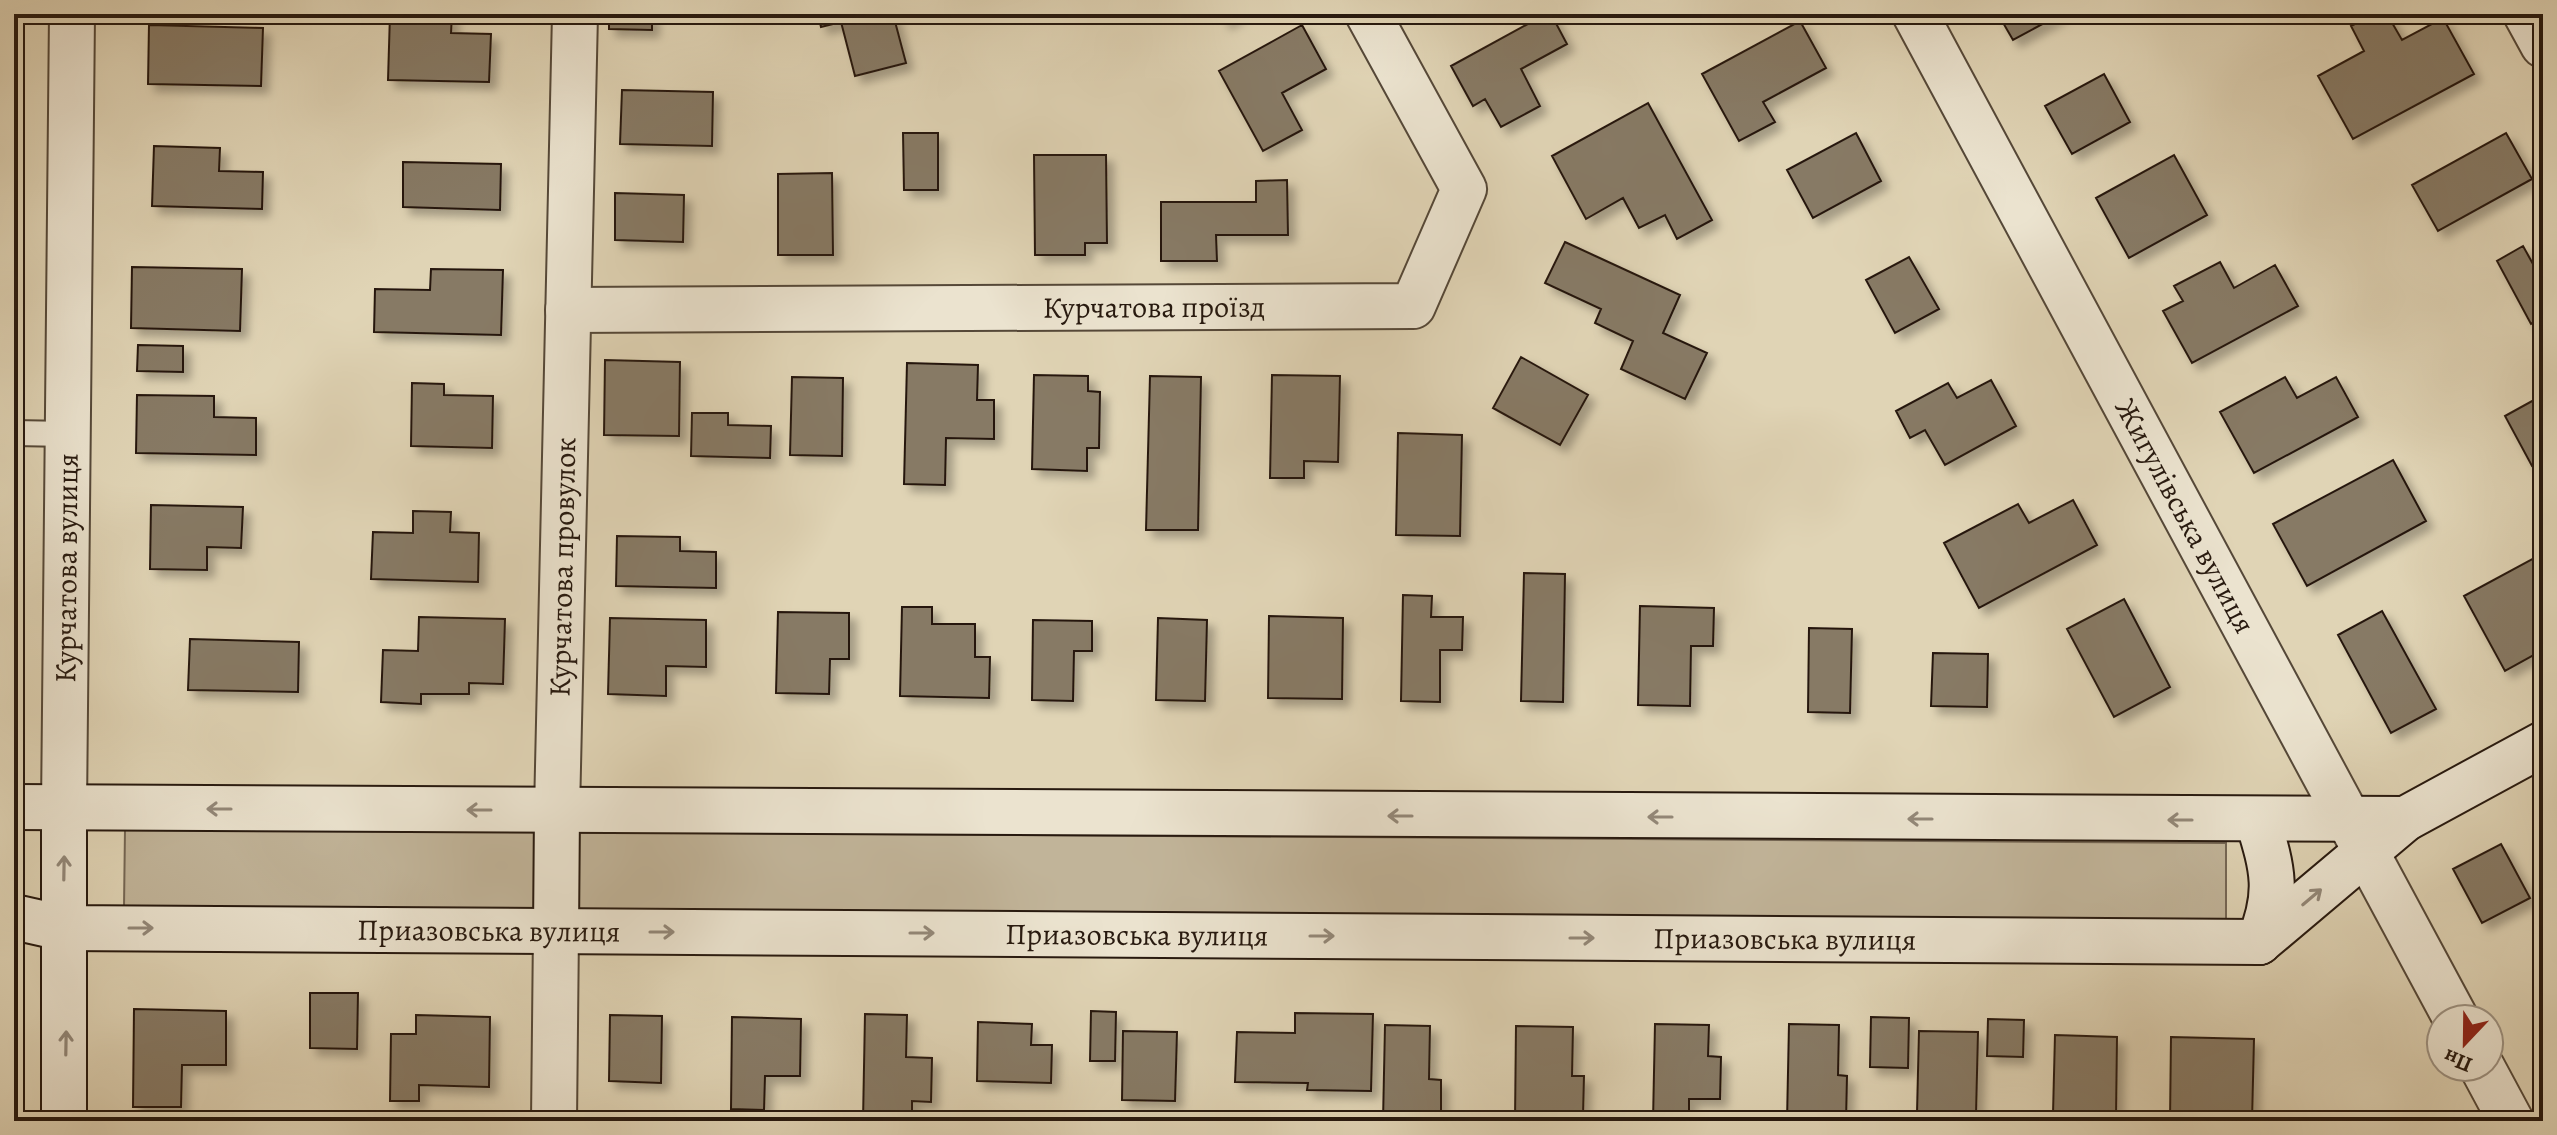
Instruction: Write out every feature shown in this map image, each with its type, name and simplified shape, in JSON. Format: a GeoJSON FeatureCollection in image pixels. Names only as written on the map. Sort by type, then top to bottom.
{"type":"FeatureCollection","features":[{"type":"Feature","properties":{"kind":"street","name":"Курчатова вулиця"},"geometry":{"type":"LineString","coordinates":[[64,1121],[72,14]]}},
{"type":"Feature","properties":{"kind":"street","name":"Курчатова провулок"},"geometry":{"type":"LineString","coordinates":[[554,1121],[557,811],[575,14]]}},
{"type":"Feature","properties":{"kind":"street","name":"Курчатова проїзд"},"geometry":{"type":"LineString","coordinates":[[568,310],[1413,306],[1464,189],[1368,14]]}},
{"type":"Feature","properties":{"kind":"street","name":"Жигулівська вулиця"},"geometry":{"type":"LineString","coordinates":[[1915,14],[2447,1003]]}},
{"type":"Feature","properties":{"kind":"street"},"geometry":{"type":"LineString","coordinates":[[2526,14],[2543,45]]}},
{"type":"Feature","properties":{"kind":"street"},"geometry":{"type":"LineString","coordinates":[[14,807],[2258,821],[2356,836],[2405,819],[2543,744]]}},
{"type":"Feature","properties":{"kind":"street"},"geometry":{"type":"LineString","coordinates":[[2258,821],[2275,889],[2271,912],[2259,942]]}},
{"type":"Feature","properties":{"kind":"street"},"geometry":{"type":"LineString","coordinates":[[2259,942],[2356,836]]}},
{"type":"Feature","properties":{"kind":"street","name":"Приазовська вулиця"},"geometry":{"type":"LineString","coordinates":[[14,917],[63,928],[2259,942]]}},
{"type":"Feature","properties":{"kind":"street"},"geometry":{"type":"LineString","coordinates":[[2491,1083],[2511,1121]]}},
{"type":"Feature","properties":{"kind":"lane"},"geometry":{"type":"LineString","coordinates":[[14,433],[68,434]]}},
{"type":"Feature","properties":{"kind":"shaded area"},"geometry":{"type":"Polygon","coordinates":[[[125,829],[536,832],[535,910],[124,907],[125,829]]]}},
{"type":"Feature","properties":{"kind":"shaded area"},"geometry":{"type":"Polygon","coordinates":[[[578,832],[2226,843],[2226,921],[578,910],[578,832]]]}},
{"type":"Feature","properties":{"kind":"building"},"geometry":{"type":"Polygon","coordinates":[[[390,14],[452,14],[451,33],[491,34],[489,82],[388,80],[390,14]]]}},
{"type":"Feature","properties":{"kind":"building"},"geometry":{"type":"Polygon","coordinates":[[[609,14],[652,14],[652,30],[609,29],[609,14]]]}},
{"type":"Feature","properties":{"kind":"building"},"geometry":{"type":"Polygon","coordinates":[[[818,14],[893,14],[906,63],[855,76],[841,22],[821,27],[818,14]]]}},
{"type":"Feature","properties":{"kind":"building"},"geometry":{"type":"Polygon","coordinates":[[[1220,14],[1238,14],[1224,22],[1220,14]]]}},
{"type":"Feature","properties":{"kind":"building"},"geometry":{"type":"Polygon","coordinates":[[[1551,14],[1567,44],[1521,69],[1540,106],[1501,127],[1485,99],[1473,106],[1451,66],[1551,14]]]}},
{"type":"Feature","properties":{"kind":"building"},"geometry":{"type":"Polygon","coordinates":[[[1998,14],[2061,14],[2013,40],[1998,14]]]}},
{"type":"Feature","properties":{"kind":"building"},"geometry":{"type":"Polygon","coordinates":[[[2374,14],[2387,14],[2402,40],[2443,18],[2474,74],[2353,139],[2318,76],[2364,51],[2351,26],[2374,14]]]}},
{"type":"Feature","properties":{"kind":"building"},"geometry":{"type":"Polygon","coordinates":[[[1800,21],[1826,68],[1763,102],[1775,122],[1739,141],[1702,74],[1800,21]]]}},
{"type":"Feature","properties":{"kind":"building"},"geometry":{"type":"Polygon","coordinates":[[[149,25],[263,28],[261,86],[148,84],[149,25]]]}},
{"type":"Feature","properties":{"kind":"building"},"geometry":{"type":"Polygon","coordinates":[[[1302,25],[1326,69],[1282,93],[1302,130],[1263,151],[1219,71],[1302,25]]]}},
{"type":"Feature","properties":{"kind":"building"},"geometry":{"type":"Polygon","coordinates":[[[2104,74],[2130,122],[2072,154],[2045,106],[2104,74]]]}},
{"type":"Feature","properties":{"kind":"building"},"geometry":{"type":"Polygon","coordinates":[[[622,90],[713,92],[712,146],[620,144],[622,90]]]}},
{"type":"Feature","properties":{"kind":"building"},"geometry":{"type":"Polygon","coordinates":[[[1648,103],[1712,220],[1677,239],[1665,215],[1639,228],[1623,198],[1586,219],[1552,156],[1648,103]]]}},
{"type":"Feature","properties":{"kind":"building"},"geometry":{"type":"Polygon","coordinates":[[[903,133],[938,133],[938,190],[904,190],[903,133]]]}},
{"type":"Feature","properties":{"kind":"building"},"geometry":{"type":"Polygon","coordinates":[[[1856,133],[1881,181],[1813,218],[1787,170],[1856,133]]]}},
{"type":"Feature","properties":{"kind":"building"},"geometry":{"type":"Polygon","coordinates":[[[2506,133],[2532,179],[2438,231],[2412,185],[2506,133]]]}},
{"type":"Feature","properties":{"kind":"building"},"geometry":{"type":"Polygon","coordinates":[[[154,146],[220,148],[219,171],[263,172],[262,209],[152,206],[154,146]]]}},
{"type":"Feature","properties":{"kind":"building"},"geometry":{"type":"Polygon","coordinates":[[[1034,155],[1106,155],[1107,243],[1085,243],[1085,255],[1035,255],[1034,155]]]}},
{"type":"Feature","properties":{"kind":"building"},"geometry":{"type":"Polygon","coordinates":[[[2174,155],[2207,215],[2129,258],[2096,198],[2174,155]]]}},
{"type":"Feature","properties":{"kind":"building"},"geometry":{"type":"Polygon","coordinates":[[[403,162],[501,164],[500,210],[403,207],[403,162]]]}},
{"type":"Feature","properties":{"kind":"building"},"geometry":{"type":"Polygon","coordinates":[[[832,173],[833,255],[778,255],[778,174],[832,173]]]}},
{"type":"Feature","properties":{"kind":"building"},"geometry":{"type":"Polygon","coordinates":[[[1287,180],[1288,235],[1216,235],[1217,261],[1161,261],[1161,202],[1256,202],[1256,181],[1287,180]]]}},
{"type":"Feature","properties":{"kind":"building"},"geometry":{"type":"Polygon","coordinates":[[[615,193],[684,195],[683,242],[615,240],[615,193]]]}},
{"type":"Feature","properties":{"kind":"building"},"geometry":{"type":"Polygon","coordinates":[[[1565,242],[1680,295],[1663,333],[1707,353],[1685,399],[1621,369],[1633,341],[1595,323],[1601,309],[1545,283],[1565,242]]]}},
{"type":"Feature","properties":{"kind":"building"},"geometry":{"type":"Polygon","coordinates":[[[2523,246],[2533,264],[2543,258],[2543,318],[2531,324],[2497,261],[2523,246]]]}},
{"type":"Feature","properties":{"kind":"building"},"geometry":{"type":"Polygon","coordinates":[[[1909,257],[1939,309],[1895,333],[1866,280],[1909,257]]]}},
{"type":"Feature","properties":{"kind":"building"},"geometry":{"type":"Polygon","coordinates":[[[2220,262],[2234,288],[2275,265],[2298,306],[2192,363],[2163,311],[2183,301],[2174,286],[2220,262]]]}},
{"type":"Feature","properties":{"kind":"building"},"geometry":{"type":"Polygon","coordinates":[[[132,267],[242,269],[240,331],[131,328],[132,267]]]}},
{"type":"Feature","properties":{"kind":"building"},"geometry":{"type":"Polygon","coordinates":[[[431,269],[503,270],[501,335],[374,332],[375,289],[430,290],[431,269]]]}},
{"type":"Feature","properties":{"kind":"building"},"geometry":{"type":"Polygon","coordinates":[[[138,345],[183,346],[183,372],[137,371],[138,345]]]}},
{"type":"Feature","properties":{"kind":"building"},"geometry":{"type":"Polygon","coordinates":[[[1521,357],[1588,395],[1560,445],[1493,408],[1521,357]]]}},
{"type":"Feature","properties":{"kind":"building"},"geometry":{"type":"Polygon","coordinates":[[[605,360],[680,362],[679,436],[604,435],[605,360]]]}},
{"type":"Feature","properties":{"kind":"building"},"geometry":{"type":"Polygon","coordinates":[[[907,363],[978,365],[977,400],[994,400],[994,439],[946,438],[945,485],[904,484],[907,363]]]}},
{"type":"Feature","properties":{"kind":"building"},"geometry":{"type":"Polygon","coordinates":[[[1034,375],[1088,376],[1088,391],[1100,392],[1099,448],[1087,448],[1087,471],[1032,469],[1034,375]]]}},
{"type":"Feature","properties":{"kind":"building"},"geometry":{"type":"Polygon","coordinates":[[[1272,375],[1340,376],[1338,462],[1304,461],[1304,478],[1270,478],[1272,375]]]}},
{"type":"Feature","properties":{"kind":"building"},"geometry":{"type":"Polygon","coordinates":[[[1150,376],[1201,377],[1198,530],[1146,530],[1150,376]]]}},
{"type":"Feature","properties":{"kind":"building"},"geometry":{"type":"Polygon","coordinates":[[[792,377],[843,378],[842,456],[790,455],[792,377]]]}},
{"type":"Feature","properties":{"kind":"building"},"geometry":{"type":"Polygon","coordinates":[[[2285,377],[2297,398],[2336,377],[2358,417],[2254,473],[2220,412],[2285,377]]]}},
{"type":"Feature","properties":{"kind":"building"},"geometry":{"type":"Polygon","coordinates":[[[1991,380],[2016,426],[1945,465],[1925,430],[1910,438],[1896,411],[1948,383],[1957,398],[1991,380]]]}},
{"type":"Feature","properties":{"kind":"building"},"geometry":{"type":"Polygon","coordinates":[[[412,383],[444,384],[444,395],[493,396],[492,448],[411,446],[412,383]]]}},
{"type":"Feature","properties":{"kind":"building"},"geometry":{"type":"Polygon","coordinates":[[[137,395],[214,396],[214,417],[256,418],[256,455],[136,453],[137,395]]]}},
{"type":"Feature","properties":{"kind":"building"},"geometry":{"type":"Polygon","coordinates":[[[2543,395],[2543,460],[2532,466],[2505,416],[2543,395]]]}},
{"type":"Feature","properties":{"kind":"building"},"geometry":{"type":"Polygon","coordinates":[[[692,413],[728,413],[728,425],[771,426],[770,458],[691,456],[692,413]]]}},
{"type":"Feature","properties":{"kind":"building"},"geometry":{"type":"Polygon","coordinates":[[[1398,433],[1462,435],[1460,536],[1396,535],[1398,433]]]}},
{"type":"Feature","properties":{"kind":"building"},"geometry":{"type":"Polygon","coordinates":[[[2393,460],[2426,521],[2307,586],[2273,524],[2393,460]]]}},
{"type":"Feature","properties":{"kind":"building"},"geometry":{"type":"Polygon","coordinates":[[[2073,500],[2097,545],[1979,608],[1944,543],[2018,504],[2029,523],[2073,500]]]}},
{"type":"Feature","properties":{"kind":"building"},"geometry":{"type":"Polygon","coordinates":[[[151,505],[243,507],[241,548],[207,547],[207,570],[150,569],[151,505]]]}},
{"type":"Feature","properties":{"kind":"building"},"geometry":{"type":"Polygon","coordinates":[[[413,511],[451,512],[450,532],[479,533],[478,582],[371,579],[373,532],[413,533],[413,511]]]}},
{"type":"Feature","properties":{"kind":"building"},"geometry":{"type":"Polygon","coordinates":[[[617,536],[680,537],[680,551],[716,552],[716,588],[616,586],[617,536]]]}},
{"type":"Feature","properties":{"kind":"building"},"geometry":{"type":"Polygon","coordinates":[[[2536,557],[2543,571],[2543,650],[2505,671],[2464,596],[2536,557]]]}},
{"type":"Feature","properties":{"kind":"building"},"geometry":{"type":"Polygon","coordinates":[[[1524,573],[1565,574],[1563,702],[1521,701],[1524,573]]]}},
{"type":"Feature","properties":{"kind":"building"},"geometry":{"type":"Polygon","coordinates":[[[1403,595],[1432,596],[1431,617],[1463,617],[1462,650],[1440,650],[1440,702],[1401,701],[1403,595]]]}},
{"type":"Feature","properties":{"kind":"building"},"geometry":{"type":"Polygon","coordinates":[[[2124,599],[2170,687],[2114,717],[2067,629],[2124,599]]]}},
{"type":"Feature","properties":{"kind":"building"},"geometry":{"type":"Polygon","coordinates":[[[1640,606],[1714,608],[1713,646],[1691,646],[1690,706],[1638,705],[1640,606]]]}},
{"type":"Feature","properties":{"kind":"building"},"geometry":{"type":"Polygon","coordinates":[[[902,607],[932,607],[932,624],[975,624],[975,657],[990,657],[989,698],[900,696],[902,607]]]}},
{"type":"Feature","properties":{"kind":"building"},"geometry":{"type":"Polygon","coordinates":[[[2382,611],[2436,709],[2391,733],[2338,635],[2382,611]]]}},
{"type":"Feature","properties":{"kind":"building"},"geometry":{"type":"Polygon","coordinates":[[[778,612],[849,613],[849,659],[830,659],[829,694],[776,693],[778,612]]]}},
{"type":"Feature","properties":{"kind":"building"},"geometry":{"type":"Polygon","coordinates":[[[1269,616],[1343,618],[1342,699],[1268,698],[1269,616]]]}},
{"type":"Feature","properties":{"kind":"building"},"geometry":{"type":"Polygon","coordinates":[[[419,617],[505,619],[503,684],[469,683],[469,694],[421,694],[421,704],[381,702],[383,650],[418,651],[419,617]]]}},
{"type":"Feature","properties":{"kind":"building"},"geometry":{"type":"Polygon","coordinates":[[[610,618],[706,620],[706,667],[666,666],[666,696],[608,694],[610,618]]]}},
{"type":"Feature","properties":{"kind":"building"},"geometry":{"type":"Polygon","coordinates":[[[1158,618],[1207,620],[1205,701],[1156,700],[1158,618]]]}},
{"type":"Feature","properties":{"kind":"building"},"geometry":{"type":"Polygon","coordinates":[[[1033,620],[1092,621],[1092,651],[1074,651],[1073,701],[1032,700],[1033,620]]]}},
{"type":"Feature","properties":{"kind":"building"},"geometry":{"type":"Polygon","coordinates":[[[1809,628],[1852,629],[1850,713],[1808,712],[1809,628]]]}},
{"type":"Feature","properties":{"kind":"building"},"geometry":{"type":"Polygon","coordinates":[[[190,639],[299,642],[298,692],[188,690],[190,639]]]}},
{"type":"Feature","properties":{"kind":"building"},"geometry":{"type":"Polygon","coordinates":[[[1933,653],[1988,654],[1987,707],[1931,706],[1933,653]]]}},
{"type":"Feature","properties":{"kind":"building"},"geometry":{"type":"Polygon","coordinates":[[[2501,844],[2530,898],[2482,923],[2453,869],[2501,844]]]}},
{"type":"Feature","properties":{"kind":"building"},"geometry":{"type":"Polygon","coordinates":[[[310,993],[358,993],[357,1049],[310,1048],[310,993]]]}},
{"type":"Feature","properties":{"kind":"building"},"geometry":{"type":"Polygon","coordinates":[[[134,1009],[226,1011],[226,1065],[182,1065],[181,1107],[133,1107],[134,1009]]]}},
{"type":"Feature","properties":{"kind":"building"},"geometry":{"type":"Polygon","coordinates":[[[1091,1011],[1116,1012],[1115,1061],[1090,1061],[1091,1011]]]}},
{"type":"Feature","properties":{"kind":"building"},"geometry":{"type":"Polygon","coordinates":[[[1295,1013],[1373,1014],[1371,1091],[1307,1090],[1308,1083],[1235,1082],[1237,1032],[1295,1033],[1295,1013]]]}},
{"type":"Feature","properties":{"kind":"building"},"geometry":{"type":"Polygon","coordinates":[[[865,1014],[907,1015],[906,1057],[932,1058],[931,1102],[912,1101],[912,1121],[863,1121],[865,1014]]]}},
{"type":"Feature","properties":{"kind":"building"},"geometry":{"type":"Polygon","coordinates":[[[416,1015],[490,1017],[489,1087],[419,1085],[419,1101],[390,1101],[391,1034],[416,1034],[416,1015]]]}},
{"type":"Feature","properties":{"kind":"building"},"geometry":{"type":"Polygon","coordinates":[[[610,1015],[662,1016],[661,1083],[609,1081],[610,1015]]]}},
{"type":"Feature","properties":{"kind":"building"},"geometry":{"type":"Polygon","coordinates":[[[732,1017],[801,1019],[800,1076],[765,1076],[764,1110],[731,1109],[732,1017]]]}},
{"type":"Feature","properties":{"kind":"building"},"geometry":{"type":"Polygon","coordinates":[[[1871,1017],[1909,1018],[1908,1068],[1870,1067],[1871,1017]]]}},
{"type":"Feature","properties":{"kind":"building"},"geometry":{"type":"Polygon","coordinates":[[[1988,1019],[2024,1020],[2023,1057],[1987,1056],[1988,1019]]]}},
{"type":"Feature","properties":{"kind":"building"},"geometry":{"type":"Polygon","coordinates":[[[978,1022],[1032,1024],[1031,1045],[1052,1045],[1051,1083],[977,1081],[978,1022]]]}},
{"type":"Feature","properties":{"kind":"building"},"geometry":{"type":"Polygon","coordinates":[[[1655,1024],[1709,1025],[1708,1056],[1721,1057],[1720,1099],[1689,1099],[1689,1121],[1653,1121],[1655,1024]]]}},
{"type":"Feature","properties":{"kind":"building"},"geometry":{"type":"Polygon","coordinates":[[[1789,1024],[1839,1025],[1838,1075],[1847,1076],[1846,1121],[1787,1121],[1789,1024]]]}},
{"type":"Feature","properties":{"kind":"building"},"geometry":{"type":"Polygon","coordinates":[[[1385,1025],[1430,1026],[1429,1079],[1441,1080],[1441,1121],[1383,1121],[1385,1025]]]}},
{"type":"Feature","properties":{"kind":"building"},"geometry":{"type":"Polygon","coordinates":[[[1516,1026],[1573,1027],[1572,1076],[1584,1076],[1583,1115],[1560,1114],[1560,1121],[1515,1121],[1516,1026]]]}},
{"type":"Feature","properties":{"kind":"building"},"geometry":{"type":"Polygon","coordinates":[[[1123,1031],[1177,1032],[1175,1101],[1122,1100],[1123,1031]]]}},
{"type":"Feature","properties":{"kind":"building"},"geometry":{"type":"Polygon","coordinates":[[[1919,1031],[1978,1032],[1976,1114],[1917,1113],[1919,1031]]]}},
{"type":"Feature","properties":{"kind":"building"},"geometry":{"type":"Polygon","coordinates":[[[2055,1035],[2117,1037],[2116,1116],[2053,1114],[2055,1035]]]}},
{"type":"Feature","properties":{"kind":"building"},"geometry":{"type":"Polygon","coordinates":[[[2171,1037],[2254,1039],[2252,1121],[2170,1121],[2171,1037]]]}},
{"type":"Feature","properties":{"kind":"building"},"geometry":{"type":"Polygon","coordinates":[[[2382,1112],[2387,1121],[2365,1121],[2382,1112]]]}}]}
